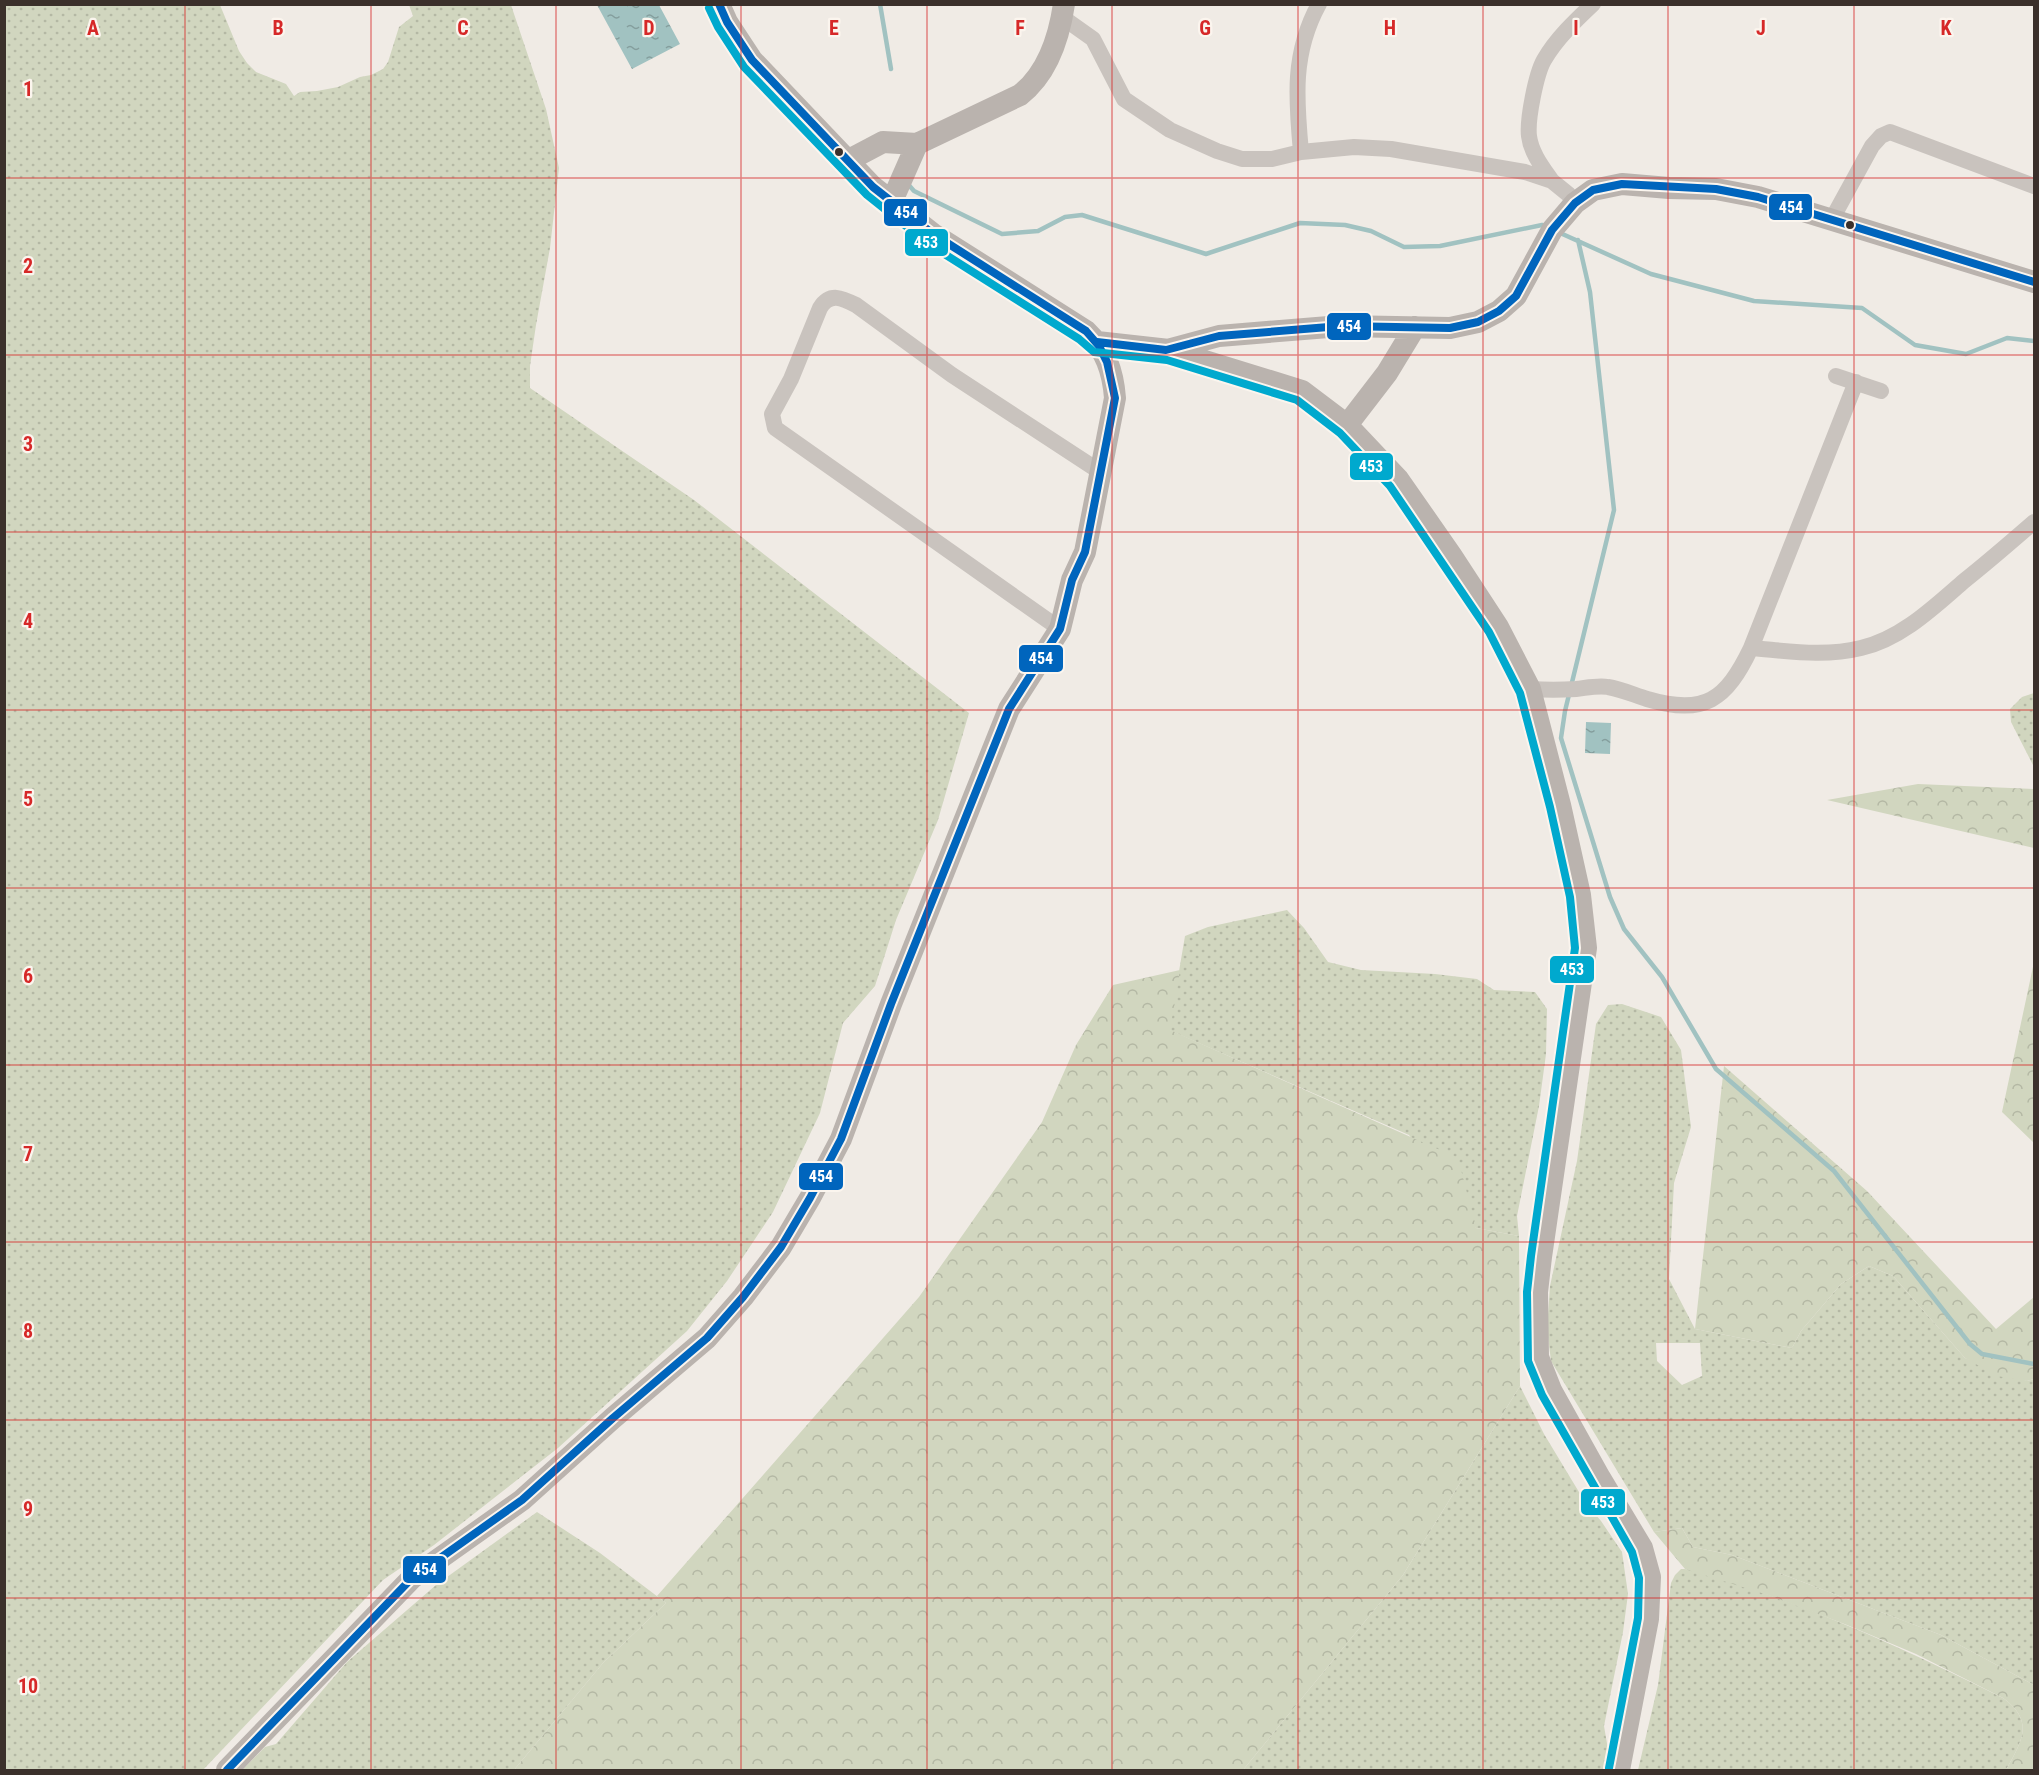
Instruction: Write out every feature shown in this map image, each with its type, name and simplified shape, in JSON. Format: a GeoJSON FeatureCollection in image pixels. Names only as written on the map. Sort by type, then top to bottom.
{"type":"FeatureCollection","features":[{"type":"Feature","properties":{"kind":"street"},"geometry":{"type":"LineString","coordinates":[[227,1770],[412,1578],[522,1500],[707,1338],[743,1297],[781,1247],[841,1138],[891,1004],[1009,709],[1060,629],[1072,580],[1085,552],[1115,399],[1114,379],[1097,342],[1086,332],[933,234],[895,194],[873,187],[752,60],[726,22],[719,4]]}},
{"type":"Feature","properties":{"kind":"street"},"geometry":{"type":"LineString","coordinates":[[1301,152],[1296,77],[1302,42],[1319,4]]}},
{"type":"Feature","properties":{"kind":"street"},"geometry":{"type":"LineString","coordinates":[[1575,203],[1552,181],[1536,157],[1529,137],[1532,102],[1543,61],[1573,23],[1593,4]]}},
{"type":"Feature","properties":{"kind":"street"},"geometry":{"type":"LineString","coordinates":[[847,161],[900,143],[1020,95],[1034,85],[1051,55],[1063,11],[1093,39],[1124,99],[1170,130],[1217,151],[1242,159],[1272,159],[1301,152],[1354,147],[1391,149],[1525,172],[1552,181]]}},
{"type":"Feature","properties":{"kind":"street"},"geometry":{"type":"LineString","coordinates":[[1832,219],[1872,146],[1881,136],[1890,132],[2034,186]]}},
{"type":"Feature","properties":{"kind":"street"},"geometry":{"type":"LineString","coordinates":[[895,194],[907,166],[900,143]]}},
{"type":"Feature","properties":{"kind":"street"},"geometry":{"type":"LineString","coordinates":[[1166,350],[1219,336],[1341,326],[1450,328],[1478,322],[1499,311],[1516,296],[1556,225],[1575,203],[1593,190],[1622,184],[1716,189],[1758,197],[2034,282]]}},
{"type":"Feature","properties":{"kind":"street"},"geometry":{"type":"LineString","coordinates":[[1060,629],[849,478],[788,438],[775,428],[772,414],[791,379],[824,301],[832,297],[841,298],[856,305],[952,375],[1102,472]]}},
{"type":"Feature","properties":{"kind":"street"},"geometry":{"type":"LineString","coordinates":[[1347,424],[1388,374],[1415,327]]}},
{"type":"Feature","properties":{"kind":"street"},"geometry":{"type":"LineString","coordinates":[[1097,342],[1166,350],[1302,391],[1347,424],[1398,479],[1451,555],[1498,627],[1530,689],[1560,805],[1580,896],[1586,948],[1541,1257],[1537,1292],[1538,1357],[1551,1390],[1642,1548],[1650,1577],[1648,1619],[1619,1770]]}},
{"type":"Feature","properties":{"kind":"street"},"geometry":{"type":"LineString","coordinates":[[1836,376],[1881,391]]}},
{"type":"Feature","properties":{"kind":"street"},"geometry":{"type":"LineString","coordinates":[[1530,689],[1557,690],[1607,686],[1675,706],[1694,706],[1709,702],[1726,689],[1740,672],[1751,648],[1856,382]]}},
{"type":"Feature","properties":{"kind":"street"},"geometry":{"type":"LineString","coordinates":[[1751,648],[1808,654],[1834,652],[1863,648],[1893,635],[1921,618],[2034,522]]}},
{"type":"Feature","properties":{"kind":"green space"},"geometry":{"type":"Polygon","coordinates":[[[5,4],[220,5],[239,51],[247,63],[256,72],[286,84],[294,96],[300,92],[338,87],[383,69],[388,62],[399,27],[413,16],[409,5],[511,5],[546,109],[559,168],[550,248],[530,366],[530,388],[694,500],[969,713],[938,820],[896,920],[875,986],[843,1023],[820,1113],[773,1212],[727,1281],[687,1331],[558,1448],[434,1545],[383,1580],[203,1770],[5,1770],[5,4]]]}},
{"type":"Feature","properties":{"kind":"green space"},"geometry":{"type":"Polygon","coordinates":[[[2034,693],[2034,767],[2011,722],[2010,709],[2022,697],[2034,693]]]}},
{"type":"Feature","properties":{"kind":"green space"},"geometry":{"type":"Polygon","coordinates":[[[1918,784],[2034,789],[2034,848],[1827,800],[1918,784]]]}},
{"type":"Feature","properties":{"kind":"green space"},"geometry":{"type":"Polygon","coordinates":[[[1287,910],[1304,928],[1328,962],[1361,970],[1477,979],[1494,990],[1535,992],[1547,1009],[1546,1054],[1539,1106],[1517,1216],[1519,1236],[1476,1228],[1409,1135],[1169,1030],[1185,936],[1208,927],[1287,910]]]}},
{"type":"Feature","properties":{"kind":"green space"},"geometry":{"type":"Polygon","coordinates":[[[2034,962],[2034,1143],[2002,1112],[2034,962]]]}},
{"type":"Feature","properties":{"kind":"green space"},"geometry":{"type":"Polygon","coordinates":[[[1180,970],[1170,1030],[1458,1158],[1476,1228],[1519,1236],[1520,1386],[1403,1575],[1243,1770],[514,1770],[603,1663],[666,1603],[657,1596],[919,1297],[1042,1122],[1076,1045],[1113,985],[1180,970]]]}},
{"type":"Feature","properties":{"kind":"green space"},"geometry":{"type":"Polygon","coordinates":[[[1622,1004],[1661,1017],[1681,1050],[1691,1127],[1674,1183],[1669,1279],[1695,1329],[1792,1348],[1801,1331],[1841,1284],[1869,1266],[1893,1276],[1965,1358],[2027,1381],[2034,1379],[2034,1685],[1941,1635],[1732,1555],[1693,1547],[1682,1528],[1654,1532],[1551,1361],[1547,1329],[1550,1286],[1577,1161],[1596,1024],[1608,1005],[1622,1004]],[[1656,1343],[1657,1361],[1682,1385],[1702,1376],[1700,1343],[1656,1343]]]}},
{"type":"Feature","properties":{"kind":"green space"},"geometry":{"type":"Polygon","coordinates":[[[1724,1066],[1867,1191],[1996,1329],[2034,1297],[2034,1379],[2027,1381],[1997,1376],[1965,1358],[1893,1276],[1869,1266],[1841,1284],[1801,1331],[1792,1348],[1695,1329],[1724,1066]]]}},
{"type":"Feature","properties":{"kind":"green space"},"geometry":{"type":"Polygon","coordinates":[[[1520,1386],[1544,1434],[1585,1502],[1622,1552],[1628,1594],[1623,1632],[1604,1726],[1609,1755],[1603,1770],[1243,1770],[1403,1575],[1520,1386]]]}},
{"type":"Feature","properties":{"kind":"green space"},"geometry":{"type":"Polygon","coordinates":[[[537,1512],[600,1553],[666,1603],[603,1663],[514,1770],[242,1770],[265,1747],[276,1744],[347,1662],[436,1585],[537,1512]]]}},
{"type":"Feature","properties":{"kind":"green space"},"geometry":{"type":"Polygon","coordinates":[[[1682,1528],[1693,1547],[1732,1555],[1941,1635],[2034,1685],[2034,1770],[2006,1770],[2021,1741],[2022,1723],[2013,1707],[2003,1698],[1916,1654],[1847,1625],[1768,1595],[1685,1569],[1654,1532],[1682,1528]]]}},
{"type":"Feature","properties":{"kind":"green space"},"geometry":{"type":"Polygon","coordinates":[[[1681,1569],[1696,1570],[1712,1575],[1810,1610],[1907,1652],[2003,1698],[2013,1707],[2022,1723],[2021,1741],[2006,1770],[1638,1770],[1658,1685],[1671,1583],[1681,1569]]]}},
{"type":"Feature","properties":{"kind":"water"},"geometry":{"type":"Polygon","coordinates":[[[597,5],[659,5],[680,44],[632,69],[597,5]]]}},
{"type":"Feature","properties":{"kind":"water"},"geometry":{"type":"Polygon","coordinates":[[[1586,722],[1611,723],[1610,754],[1585,753],[1586,722]]]}},
{"type":"Feature","properties":{"kind":"waterway"},"geometry":{"type":"LineString","coordinates":[[880,4],[891,69]]}},
{"type":"Feature","properties":{"kind":"waterway"},"geometry":{"type":"LineString","coordinates":[[907,183],[914,191],[1002,234],[1038,231],[1065,217],[1082,215],[1206,254],[1300,223],[1345,225],[1371,231],[1404,247],[1440,246],[1542,225],[1548,227]]}},
{"type":"Feature","properties":{"kind":"waterway"},"geometry":{"type":"LineString","coordinates":[[1558,232],[1651,274],[1754,301],[1862,308],[1915,345],[1966,354],[2007,338],[2034,341]]}},
{"type":"Feature","properties":{"kind":"waterway"},"geometry":{"type":"LineString","coordinates":[[1578,240],[1590,292],[1614,510],[1565,711],[1561,738],[1610,897],[1624,929],[1662,977],[1716,1069],[1834,1171],[1970,1344],[1982,1354],[2034,1364]]}},
{"type":"Feature","properties":{"kind":"transit line","name":"454"},"geometry":{"type":"LineString","coordinates":[[227,1770],[412,1578],[522,1500],[707,1338],[743,1297],[781,1247],[841,1139],[891,1004],[1009,709],[1060,629],[1072,580],[1085,552],[1115,398],[1107,362],[1099,346],[1086,331],[933,234],[873,187],[752,60],[727,22],[719,4]]}},
{"type":"Feature","properties":{"kind":"transit line","name":"453"},"geometry":{"type":"LineString","coordinates":[[709,8],[718,27],[744,67],[867,195],[927,243],[1079,339],[1094,352],[1167,360],[1297,400],[1340,433],[1390,486],[1489,632],[1520,693],[1550,807],[1570,897],[1575,948],[1531,1256],[1527,1292],[1528,1361],[1542,1395],[1632,1552],[1639,1578],[1638,1618],[1609,1768]]}},
{"type":"Feature","properties":{"kind":"transit line","name":"454"},"geometry":{"type":"LineString","coordinates":[[1097,342],[1166,350],[1219,336],[1341,326],[1450,328],[1478,322],[1499,311],[1516,296],[1552,230],[1575,203],[1593,190],[1622,184],[1716,189],[1758,197],[2034,282]]}}]}
